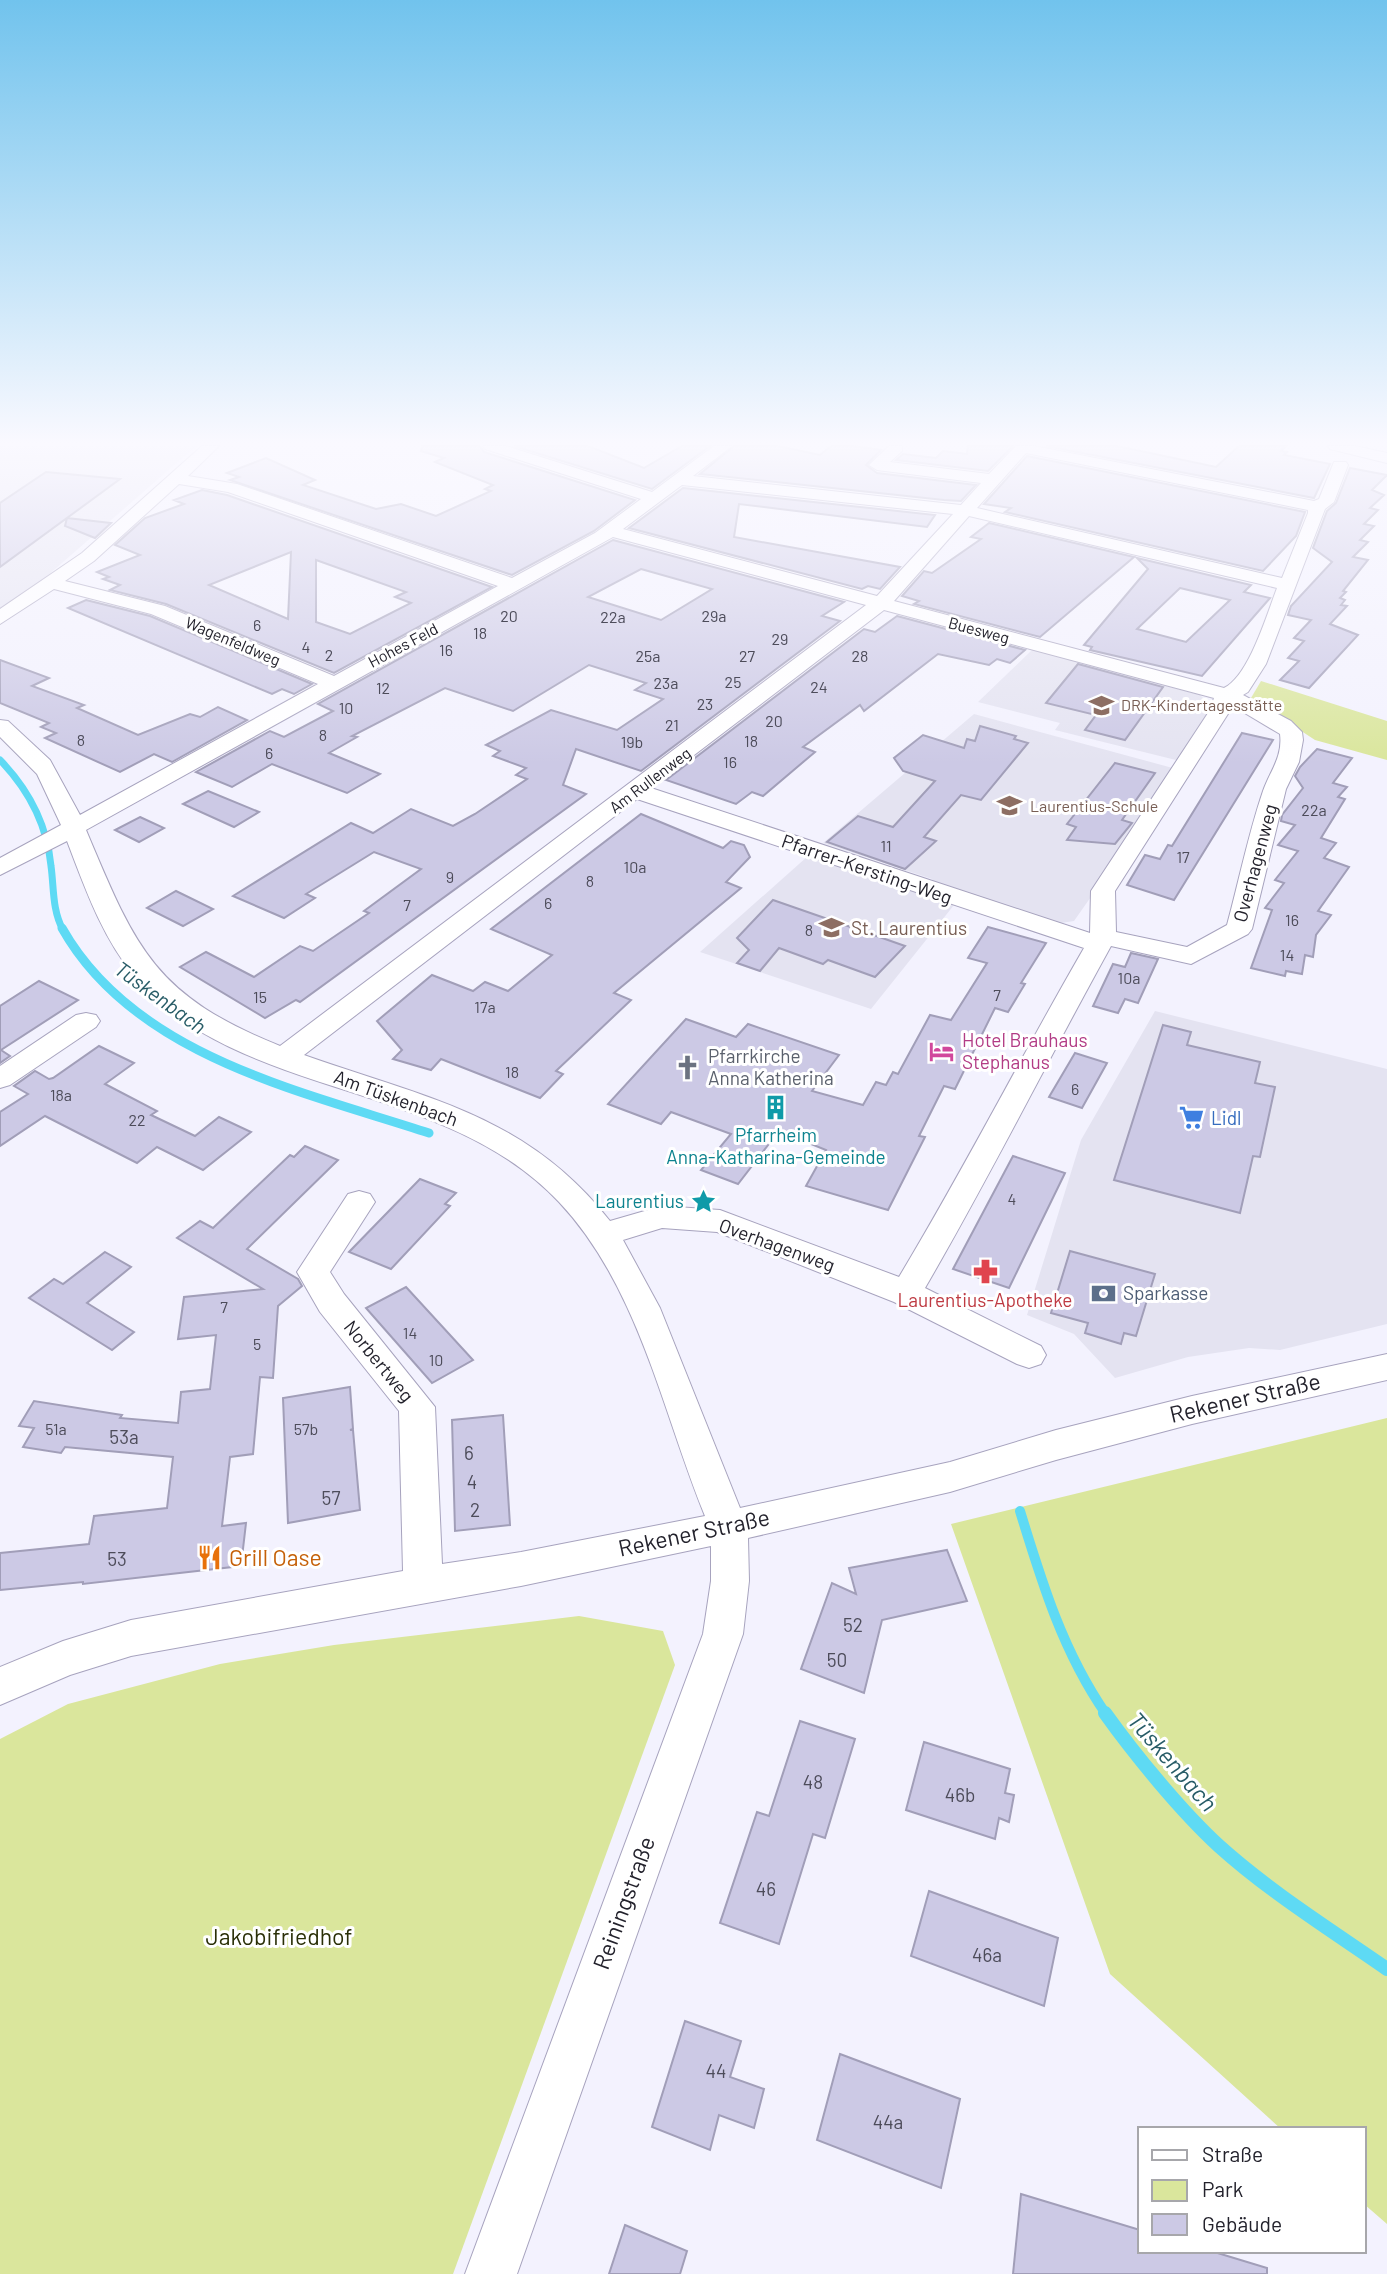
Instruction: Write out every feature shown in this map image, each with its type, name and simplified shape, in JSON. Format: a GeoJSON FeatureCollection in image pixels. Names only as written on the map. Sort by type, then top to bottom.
{"type":"FeatureCollection","features":[{"type":"Feature","properties":{"kind":"street"},"geometry":{"type":"LineString","coordinates":[[0,618],[92,552]]}},
{"type":"Feature","properties":{"kind":"street"},"geometry":{"type":"LineString","coordinates":[[417,552],[513,585]]}},
{"type":"Feature","properties":{"kind":"street","name":"Hohes Feld"},"geometry":{"type":"LineString","coordinates":[[0,867],[573,552]]}},
{"type":"Feature","properties":{"kind":"street","name":"Buesweg"},"geometry":{"type":"LineString","coordinates":[[690,552],[1226,695]]}},
{"type":"Feature","properties":{"kind":"street","name":"Am Rullenweg"},"geometry":{"type":"LineString","coordinates":[[285,1058],[305,1039],[881,603],[927,552]]}},
{"type":"Feature","properties":{"kind":"street"},"geometry":{"type":"LineString","coordinates":[[1146,552],[1288,585]]}},
{"type":"Feature","properties":{"kind":"street"},"geometry":{"type":"LineString","coordinates":[[906,1293],[966,1191],[1026,1074],[1101,940],[1103,891],[1221,710],[1226,695],[1241,688],[1256,664],[1301,552]]}},
{"type":"Feature","properties":{"kind":"street","name":"Wagenfeldweg"},"geometry":{"type":"LineString","coordinates":[[51,583],[159,610],[333,683]]}},
{"type":"Feature","properties":{"kind":"street","name":"Overhagenweg"},"geometry":{"type":"LineString","coordinates":[[1101,940],[1191,956],[1238,929],[1275,789],[1284,774],[1292,737],[1277,720],[1258,708],[1226,695]]}},
{"type":"Feature","properties":{"kind":"street","name":"Am Tüskenbach"},"geometry":{"type":"LineString","coordinates":[[0,726],[51,778],[68,830],[123,944],[157,985],[212,1025],[285,1058],[444,1112],[478,1128],[518,1151],[562,1185],[626,1268],[653,1323],[727,1527]]}},
{"type":"Feature","properties":{"kind":"street","name":"Pfarrer-Kersting-Weg"},"geometry":{"type":"LineString","coordinates":[[636,791],[1101,940]]}},
{"type":"Feature","properties":{"kind":"street"},"geometry":{"type":"LineString","coordinates":[[0,1079],[86,1021]]}},
{"type":"Feature","properties":{"kind":"street","name":"Norbertweg"},"geometry":{"type":"LineString","coordinates":[[359,1202],[313,1272],[332,1303],[417,1408],[423,1584]]}},
{"type":"Feature","properties":{"kind":"street","name":"Overhagenweg"},"geometry":{"type":"LineString","coordinates":[[603,1235],[662,1217],[720,1222],[906,1293],[1029,1354]]}},
{"type":"Feature","properties":{"kind":"street","name":"Rekener Straße"},"geometry":{"type":"LineString","coordinates":[[0,1686],[63,1658],[131,1638],[423,1584],[521,1569],[727,1527],[950,1477],[1056,1445],[1192,1410],[1387,1367]]}},
{"type":"Feature","properties":{"kind":"street","name":"Reiningstraße"},"geometry":{"type":"LineString","coordinates":[[491,2274],[723,1634],[729,1597],[727,1527]]}},
{"type":"Feature","properties":{"kind":"shaded area"},"geometry":{"type":"Polygon","coordinates":[[[0,552],[74,552],[0,617],[0,552]]]}},
{"type":"Feature","properties":{"kind":"shaded area","name":"DRK-Kindertagesstätte"},"geometry":{"type":"Polygon","coordinates":[[[1032,650],[1200,695],[1214,708],[1180,761],[1055,730],[1060,723],[978,702],[1032,650]]]}},
{"type":"Feature","properties":{"kind":"shaded area","name":"Laurentius-Schule"},"geometry":{"type":"Polygon","coordinates":[[[974,714],[1180,770],[1074,921],[1061,923],[937,887],[932,879],[823,843],[974,714]]]}},
{"type":"Feature","properties":{"kind":"shaded area","name":"St. Laurentius"},"geometry":{"type":"Polygon","coordinates":[[[808,856],[954,905],[871,1009],[700,952],[808,856]]]}},
{"type":"Feature","properties":{"kind":"shaded area"},"geometry":{"type":"Polygon","coordinates":[[[1155,1011],[1387,1069],[1387,1324],[1280,1350],[1249,1348],[1188,1357],[1115,1378],[1074,1334],[1027,1315],[1081,1140],[1155,1011]]]}},
{"type":"Feature","properties":{"kind":"green space"},"geometry":{"type":"Polygon","coordinates":[[[1261,681],[1387,721],[1387,760],[1315,740],[1251,698],[1261,681]]]}},
{"type":"Feature","properties":{"kind":"green space"},"geometry":{"type":"Polygon","coordinates":[[[1387,1418],[1387,2224],[1366,2206],[1366,2127],[1279,2127],[1110,1974],[951,1524],[1387,1418]]]}},
{"type":"Feature","properties":{"kind":"green space","name":"Jakobifriedhof"},"geometry":{"type":"Polygon","coordinates":[[[579,1616],[663,1631],[675,1665],[453,2274],[0,2274],[0,1739],[68,1704],[220,1664],[334,1645],[579,1616]]]}},
{"type":"Feature","properties":{"kind":"building"},"geometry":{"type":"Polygon","coordinates":[[[0,552],[20,552],[0,567],[0,552]]]}},
{"type":"Feature","properties":{"kind":"building"},"geometry":{"type":"Polygon","coordinates":[[[133,552],[291,552],[209,585],[288,619],[291,552],[392,552],[492,587],[334,673],[166,604],[110,590],[120,585],[103,579],[109,577],[97,572],[140,555],[133,552]],[[316,560],[316,622],[350,634],[411,603],[395,597],[406,592],[316,560]]]}},
{"type":"Feature","properties":{"kind":"building"},"geometry":{"type":"Polygon","coordinates":[[[444,552],[555,552],[512,575],[444,552]]]}},
{"type":"Feature","properties":{"kind":"building"},"geometry":{"type":"Polygon","coordinates":[[[591,552],[658,552],[844,602],[822,616],[840,621],[641,771],[576,749],[563,785],[586,794],[300,1002],[296,1000],[265,1018],[180,967],[206,952],[254,977],[300,946],[313,951],[369,913],[364,911],[421,869],[374,852],[306,894],[315,898],[284,918],[233,896],[351,823],[373,833],[411,809],[453,826],[475,814],[527,779],[516,775],[526,768],[493,756],[500,751],[486,745],[551,710],[617,730],[663,699],[635,690],[646,683],[589,665],[513,711],[445,688],[352,736],[357,737],[329,753],[380,774],[347,793],[272,764],[232,787],[196,772],[270,731],[284,737],[333,711],[318,704],[591,552]],[[641,569],[588,597],[661,620],[712,589],[641,569]]]}},
{"type":"Feature","properties":{"kind":"building"},"geometry":{"type":"Polygon","coordinates":[[[721,552],[818,552],[900,567],[880,589],[868,586],[862,589],[721,552]]]}},
{"type":"Feature","properties":{"kind":"building"},"geometry":{"type":"Polygon","coordinates":[[[962,552],[1113,552],[1134,557],[1040,637],[914,604],[919,601],[902,596],[924,571],[932,573],[962,552]]]}},
{"type":"Feature","properties":{"kind":"building"},"geometry":{"type":"Polygon","coordinates":[[[1180,552],[1281,552],[1263,571],[1180,552]]]}},
{"type":"Feature","properties":{"kind":"building"},"geometry":{"type":"Polygon","coordinates":[[[1319,552],[1358,552],[1353,557],[1368,560],[1343,591],[1346,592],[1340,598],[1345,600],[1341,605],[1347,606],[1330,624],[1358,635],[1309,688],[1280,680],[1299,661],[1288,658],[1304,641],[1294,638],[1311,620],[1288,615],[1291,606],[1332,562],[1319,552]]]}},
{"type":"Feature","properties":{"kind":"building"},"geometry":{"type":"Polygon","coordinates":[[[1137,558],[1251,585],[1244,592],[1270,598],[1202,676],[1090,650],[1092,647],[1084,645],[1148,569],[1137,558]],[[1180,588],[1137,629],[1186,642],[1230,600],[1180,588]]]}},
{"type":"Feature","properties":{"kind":"building"},"geometry":{"type":"Polygon","coordinates":[[[86,600],[150,616],[312,684],[294,694],[282,689],[272,694],[68,608],[86,600]]]}},
{"type":"Feature","properties":{"kind":"building"},"geometry":{"type":"Polygon","coordinates":[[[897,616],[1025,650],[1010,663],[997,659],[989,665],[938,654],[864,711],[860,705],[803,747],[815,752],[763,796],[752,792],[736,804],[666,780],[864,629],[875,632],[897,616]]]}},
{"type":"Feature","properties":{"kind":"building"},"geometry":{"type":"Polygon","coordinates":[[[0,660],[49,678],[32,686],[84,705],[77,708],[138,735],[190,714],[200,717],[218,707],[247,720],[172,762],[154,754],[120,772],[45,738],[56,733],[41,727],[49,723],[0,703],[0,660]]]}},
{"type":"Feature","properties":{"kind":"building"},"geometry":{"type":"Polygon","coordinates":[[[1078,664],[1163,687],[1125,740],[1085,730],[1096,715],[1046,703],[1078,664]]]}},
{"type":"Feature","properties":{"kind":"building"},"geometry":{"type":"Polygon","coordinates":[[[980,726],[1016,736],[1014,739],[1028,743],[981,800],[961,795],[924,837],[936,841],[905,869],[827,842],[858,816],[893,827],[935,781],[903,771],[894,758],[923,735],[964,748],[967,739],[975,741],[980,726]]]}},
{"type":"Feature","properties":{"kind":"building"},"geometry":{"type":"Polygon","coordinates":[[[1242,733],[1273,740],[1174,900],[1127,885],[1145,855],[1160,859],[1168,845],[1172,846],[1242,733]]]}},
{"type":"Feature","properties":{"kind":"building"},"geometry":{"type":"Polygon","coordinates":[[[1317,749],[1352,758],[1333,783],[1347,787],[1338,797],[1345,799],[1321,838],[1336,843],[1324,858],[1349,867],[1318,911],[1331,915],[1316,935],[1313,957],[1305,955],[1302,974],[1286,971],[1285,976],[1251,968],[1272,910],[1265,908],[1284,883],[1275,880],[1298,851],[1278,845],[1295,825],[1281,821],[1282,815],[1303,788],[1295,776],[1317,749]]]}},
{"type":"Feature","properties":{"kind":"building"},"geometry":{"type":"Polygon","coordinates":[[[1115,763],[1155,773],[1122,820],[1132,823],[1115,844],[1067,840],[1076,827],[1067,824],[1115,763]]]}},
{"type":"Feature","properties":{"kind":"building"},"geometry":{"type":"Polygon","coordinates":[[[208,791],[259,812],[234,827],[183,804],[208,791]]]}},
{"type":"Feature","properties":{"kind":"building"},"geometry":{"type":"Polygon","coordinates":[[[641,814],[723,848],[731,841],[744,845],[750,857],[726,882],[741,888],[614,993],[631,1000],[556,1071],[563,1074],[540,1098],[441,1059],[431,1070],[393,1059],[402,1050],[377,1021],[432,975],[473,991],[485,982],[508,991],[552,955],[491,929],[641,814]]]}},
{"type":"Feature","properties":{"kind":"building"},"geometry":{"type":"Polygon","coordinates":[[[140,817],[164,828],[139,842],[115,830],[140,817]]]}},
{"type":"Feature","properties":{"kind":"building"},"geometry":{"type":"Polygon","coordinates":[[[176,891],[213,909],[183,926],[147,908],[176,891]]]}},
{"type":"Feature","properties":{"kind":"building"},"geometry":{"type":"Polygon","coordinates":[[[773,900],[905,946],[875,977],[828,960],[823,964],[779,948],[760,971],[737,963],[749,950],[737,938],[773,900]]]}},
{"type":"Feature","properties":{"kind":"building"},"geometry":{"type":"Polygon","coordinates":[[[988,927],[1046,943],[1021,983],[1025,984],[1008,1012],[995,1008],[955,1089],[944,1086],[919,1136],[925,1137],[888,1210],[806,1186],[826,1150],[779,1131],[738,1184],[701,1170],[731,1134],[671,1112],[661,1124],[608,1104],[686,1019],[736,1037],[748,1024],[839,1055],[812,1091],[863,1105],[876,1082],[886,1085],[893,1072],[898,1074],[930,1015],[951,1020],[987,963],[968,958],[988,927]]]}},
{"type":"Feature","properties":{"kind":"building"},"geometry":{"type":"Polygon","coordinates":[[[1131,953],[1158,959],[1138,1003],[1125,999],[1118,1013],[1093,1006],[1113,964],[1125,967],[1131,953]]]}},
{"type":"Feature","properties":{"kind":"building"},"geometry":{"type":"Polygon","coordinates":[[[39,981],[78,1000],[1,1050],[10,1056],[0,1063],[0,1006],[39,981]]]}},
{"type":"Feature","properties":{"kind":"building","name":"Lidl"},"geometry":{"type":"Polygon","coordinates":[[[1163,1025],[1191,1032],[1187,1045],[1260,1062],[1255,1083],[1275,1087],[1260,1157],[1253,1156],[1240,1213],[1114,1180],[1163,1025]]]}},
{"type":"Feature","properties":{"kind":"building"},"geometry":{"type":"Polygon","coordinates":[[[99,1046],[134,1063],[105,1084],[157,1111],[151,1115],[195,1136],[219,1117],[251,1132],[203,1170],[157,1147],[137,1163],[45,1116],[0,1146],[0,1112],[28,1094],[14,1086],[35,1071],[49,1079],[53,1078],[99,1046]]]}},
{"type":"Feature","properties":{"kind":"building"},"geometry":{"type":"Polygon","coordinates":[[[1075,1053],[1107,1063],[1082,1108],[1049,1097],[1075,1053]]]}},
{"type":"Feature","properties":{"kind":"building"},"geometry":{"type":"Polygon","coordinates":[[[305,1146],[338,1160],[247,1249],[298,1279],[302,1286],[278,1306],[273,1378],[260,1377],[253,1454],[230,1457],[222,1526],[246,1523],[241,1566],[83,1584],[0,1590],[0,1553],[89,1544],[94,1516],[167,1508],[173,1457],[65,1447],[61,1453],[23,1447],[34,1428],[19,1426],[34,1401],[122,1415],[120,1418],[178,1423],[181,1392],[210,1389],[216,1335],[178,1339],[184,1297],[263,1289],[177,1238],[200,1221],[213,1228],[290,1155],[294,1157],[305,1146]]]}},
{"type":"Feature","properties":{"kind":"building"},"geometry":{"type":"Polygon","coordinates":[[[1013,1156],[1065,1173],[1009,1288],[953,1269],[1013,1156]]]}},
{"type":"Feature","properties":{"kind":"building"},"geometry":{"type":"Polygon","coordinates":[[[420,1179],[456,1193],[445,1204],[450,1206],[391,1269],[349,1252],[420,1179]]]}},
{"type":"Feature","properties":{"kind":"building"},"geometry":{"type":"Polygon","coordinates":[[[1070,1251],[1155,1274],[1136,1336],[1124,1333],[1121,1344],[1085,1333],[1088,1323],[1051,1313],[1070,1251]]]}},
{"type":"Feature","properties":{"kind":"building"},"geometry":{"type":"Polygon","coordinates":[[[105,1252],[131,1267],[87,1303],[134,1332],[112,1350],[29,1298],[54,1279],[63,1284],[105,1252]]]}},
{"type":"Feature","properties":{"kind":"building"},"geometry":{"type":"Polygon","coordinates":[[[406,1287],[473,1360],[432,1383],[366,1308],[406,1287]]]}},
{"type":"Feature","properties":{"kind":"building"},"geometry":{"type":"Polygon","coordinates":[[[350,1387],[353,1429],[350,1430],[353,1430],[360,1510],[288,1523],[283,1398],[350,1387]]]}},
{"type":"Feature","properties":{"kind":"building"},"geometry":{"type":"Polygon","coordinates":[[[503,1415],[510,1525],[455,1531],[452,1420],[503,1415]]]}},
{"type":"Feature","properties":{"kind":"building"},"geometry":{"type":"Polygon","coordinates":[[[947,1550],[967,1601],[882,1620],[864,1693],[801,1669],[832,1583],[856,1594],[849,1568],[947,1550]]]}},
{"type":"Feature","properties":{"kind":"building"},"geometry":{"type":"Polygon","coordinates":[[[800,1721],[855,1739],[825,1838],[813,1834],[779,1944],[720,1923],[757,1812],[769,1816],[800,1721]]]}},
{"type":"Feature","properties":{"kind":"building"},"geometry":{"type":"Polygon","coordinates":[[[924,1742],[1010,1769],[1005,1793],[1014,1795],[1009,1822],[999,1818],[995,1839],[906,1810],[924,1742]]]}},
{"type":"Feature","properties":{"kind":"building"},"geometry":{"type":"Polygon","coordinates":[[[929,1891],[1058,1938],[1044,2006],[911,1956],[929,1891]]]}},
{"type":"Feature","properties":{"kind":"building"},"geometry":{"type":"Polygon","coordinates":[[[685,2021],[741,2041],[730,2077],[764,2089],[754,2128],[719,2115],[710,2150],[652,2127],[685,2021]]]}},
{"type":"Feature","properties":{"kind":"building"},"geometry":{"type":"Polygon","coordinates":[[[840,2054],[960,2099],[941,2188],[817,2140],[840,2054]]]}},
{"type":"Feature","properties":{"kind":"building"},"geometry":{"type":"Polygon","coordinates":[[[1021,2194],[1138,2229],[1138,2253],[1218,2253],[1267,2268],[1267,2274],[1013,2274],[1021,2194]]]}},
{"type":"Feature","properties":{"kind":"building"},"geometry":{"type":"Polygon","coordinates":[[[625,2225],[687,2251],[680,2274],[609,2274],[625,2225]]]}},
{"type":"Feature","properties":{"kind":"waterway","name":"Tüskenbach"},"geometry":{"type":"LineString","coordinates":[[0,760],[20,783],[41,822],[49,851],[55,906],[62,928]]}},
{"type":"Feature","properties":{"kind":"waterway","name":"Tüskenbach"},"geometry":{"type":"LineString","coordinates":[[62,928],[93,972],[132,1008],[176,1038],[224,1063],[276,1083],[429,1133]]}},
{"type":"Feature","properties":{"kind":"waterway","name":"Tüskenbach"},"geometry":{"type":"LineString","coordinates":[[1020,1511],[1066,1642],[1106,1714]]}},
{"type":"Feature","properties":{"kind":"waterway","name":"Tüskenbach"},"geometry":{"type":"LineString","coordinates":[[1105,1713],[1159,1782],[1219,1846],[1280,1895],[1387,1969]]}},
{"type":"Feature","properties":{"kind":"place","name":"DRK-Kindertagesstätte"},"geometry":{"type":"Point","coordinates":[1101,705]}},
{"type":"Feature","properties":{"kind":"place","name":"Laurentius-Schule"},"geometry":{"type":"Point","coordinates":[1010,806]}},
{"type":"Feature","properties":{"kind":"place","name":"St. Laurentius"},"geometry":{"type":"Point","coordinates":[831,928]}},
{"type":"Feature","properties":{"kind":"place","name":"Hotel Brauhaus Stephanus"},"geometry":{"type":"Point","coordinates":[942,1051]}},
{"type":"Feature","properties":{"kind":"place","name":"Pfarrkirche Anna Katherina"},"geometry":{"type":"Point","coordinates":[688,1067]}},
{"type":"Feature","properties":{"kind":"place","name":"Pfarrheim Anna-Katharina-Gemeinde"},"geometry":{"type":"Point","coordinates":[776,1107]}},
{"type":"Feature","properties":{"kind":"place","name":"Lidl"},"geometry":{"type":"Point","coordinates":[1191,1118]}},
{"type":"Feature","properties":{"kind":"place","name":"Laurentius"},"geometry":{"type":"Point","coordinates":[704,1201]}},
{"type":"Feature","properties":{"kind":"place","name":"Laurentius-Apotheke"},"geometry":{"type":"Point","coordinates":[985,1272]}},
{"type":"Feature","properties":{"kind":"place","name":"Sparkasse"},"geometry":{"type":"Point","coordinates":[1103,1293]}},
{"type":"Feature","properties":{"kind":"place","name":"Grill Oase"},"geometry":{"type":"Point","coordinates":[209,1558]}}]}
